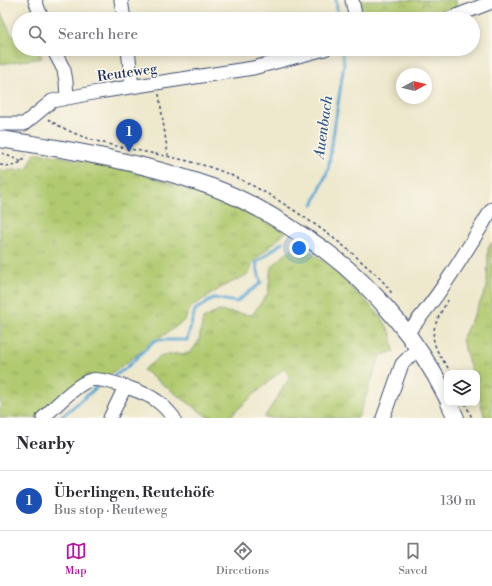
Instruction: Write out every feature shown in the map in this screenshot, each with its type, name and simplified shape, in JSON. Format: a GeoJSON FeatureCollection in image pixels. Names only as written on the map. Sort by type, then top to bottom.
{"type":"FeatureCollection","features":[{"type":"Feature","properties":{"kind":"main road"},"geometry":{"type":"LineString","coordinates":[[0,139],[103,156],[138,164],[213,187],[252,204],[327,252],[378,298],[407,333],[444,393]]}},
{"type":"Feature","properties":{"kind":"main road"},"geometry":{"type":"LineString","coordinates":[[450,406],[456,418]]}},
{"type":"Feature","properties":{"kind":"street"},"geometry":{"type":"LineString","coordinates":[[34,0],[39,12]]}},
{"type":"Feature","properties":{"kind":"street"},"geometry":{"type":"LineString","coordinates":[[121,0],[123,12]]}},
{"type":"Feature","properties":{"kind":"street"},"geometry":{"type":"LineString","coordinates":[[352,0],[355,12]]}},
{"type":"Feature","properties":{"kind":"street"},"geometry":{"type":"LineString","coordinates":[[466,12],[492,2]]}},
{"type":"Feature","properties":{"kind":"street"},"geometry":{"type":"LineString","coordinates":[[57,56],[66,74],[67,98]]}},
{"type":"Feature","properties":{"kind":"street"},"geometry":{"type":"LineString","coordinates":[[129,56],[132,87]]}},
{"type":"Feature","properties":{"kind":"street","name":"Reuteweg"},"geometry":{"type":"LineString","coordinates":[[0,124],[24,124],[52,101],[253,68],[298,56]]}},
{"type":"Feature","properties":{"kind":"street"},"geometry":{"type":"LineString","coordinates":[[407,333],[421,317],[441,289],[492,209]]}},
{"type":"Feature","properties":{"kind":"street"},"geometry":{"type":"LineString","coordinates":[[384,418],[402,364],[417,349]]}},
{"type":"Feature","properties":{"kind":"street"},"geometry":{"type":"LineString","coordinates":[[43,418],[76,388],[90,380],[100,379],[157,400],[174,418]]}},
{"type":"Feature","properties":{"kind":"street"},"geometry":{"type":"LineString","coordinates":[[110,418],[125,387]]}},
{"type":"Feature","properties":{"kind":"path"},"geometry":{"type":"LineString","coordinates":[[158,84],[168,156]]}},
{"type":"Feature","properties":{"kind":"path"},"geometry":{"type":"LineString","coordinates":[[0,152],[22,162]]}},
{"type":"Feature","properties":{"kind":"path"},"geometry":{"type":"LineString","coordinates":[[0,165],[12,166],[22,162],[25,154]]}},
{"type":"Feature","properties":{"kind":"path"},"geometry":{"type":"LineString","coordinates":[[434,344],[449,370]]}},
{"type":"Feature","properties":{"kind":"path"},"geometry":{"type":"LineString","coordinates":[[466,406],[472,418]]}},
{"type":"Feature","properties":{"kind":"green space"},"geometry":{"type":"Polygon","coordinates":[[[356,0],[456,0],[456,11],[452,12],[360,12],[356,0]]]}},
{"type":"Feature","properties":{"kind":"green space"},"geometry":{"type":"Polygon","coordinates":[[[0,11],[12,36],[12,56],[41,56],[42,58],[0,64],[0,11]]]}},
{"type":"Feature","properties":{"kind":"green space"},"geometry":{"type":"Polygon","coordinates":[[[36,152],[125,169],[206,194],[272,224],[286,232],[253,262],[249,274],[224,286],[191,307],[185,320],[109,375],[87,376],[40,418],[0,418],[0,169],[5,171],[27,169],[36,152]]]}},
{"type":"Feature","properties":{"kind":"green space"},"geometry":{"type":"Polygon","coordinates":[[[297,242],[326,263],[367,302],[383,319],[391,334],[394,351],[380,356],[358,418],[264,418],[290,377],[284,368],[228,418],[209,418],[143,370],[162,355],[190,353],[199,341],[203,319],[219,311],[252,315],[268,293],[271,267],[297,242]]]}},
{"type":"Feature","properties":{"kind":"green space"},"geometry":{"type":"Polygon","coordinates":[[[492,242],[492,418],[485,418],[480,401],[480,370],[471,370],[462,339],[487,288],[488,248],[492,242]]]}},
{"type":"Feature","properties":{"kind":"waterway","name":"Auenbach"},"geometry":{"type":"LineString","coordinates":[[336,0],[337,12]]}},
{"type":"Feature","properties":{"kind":"waterway","name":"Auenbach"},"geometry":{"type":"LineString","coordinates":[[313,205],[328,170],[344,64],[343,56]]}},
{"type":"Feature","properties":{"kind":"waterway","name":"Auenbach"},"geometry":{"type":"LineString","coordinates":[[114,376],[125,369],[155,340],[187,340],[195,310],[214,298],[236,302],[261,283],[256,263],[283,242]]}},
{"type":"Feature","properties":{"kind":"waterway","name":"Auenbach"},"geometry":{"type":"LineString","coordinates":[[60,418],[97,387]]}},
{"type":"Feature","properties":{"kind":"place","name":"Überlingen, Reutehöfe"},"geometry":{"type":"Point","coordinates":[129,152]}}]}
